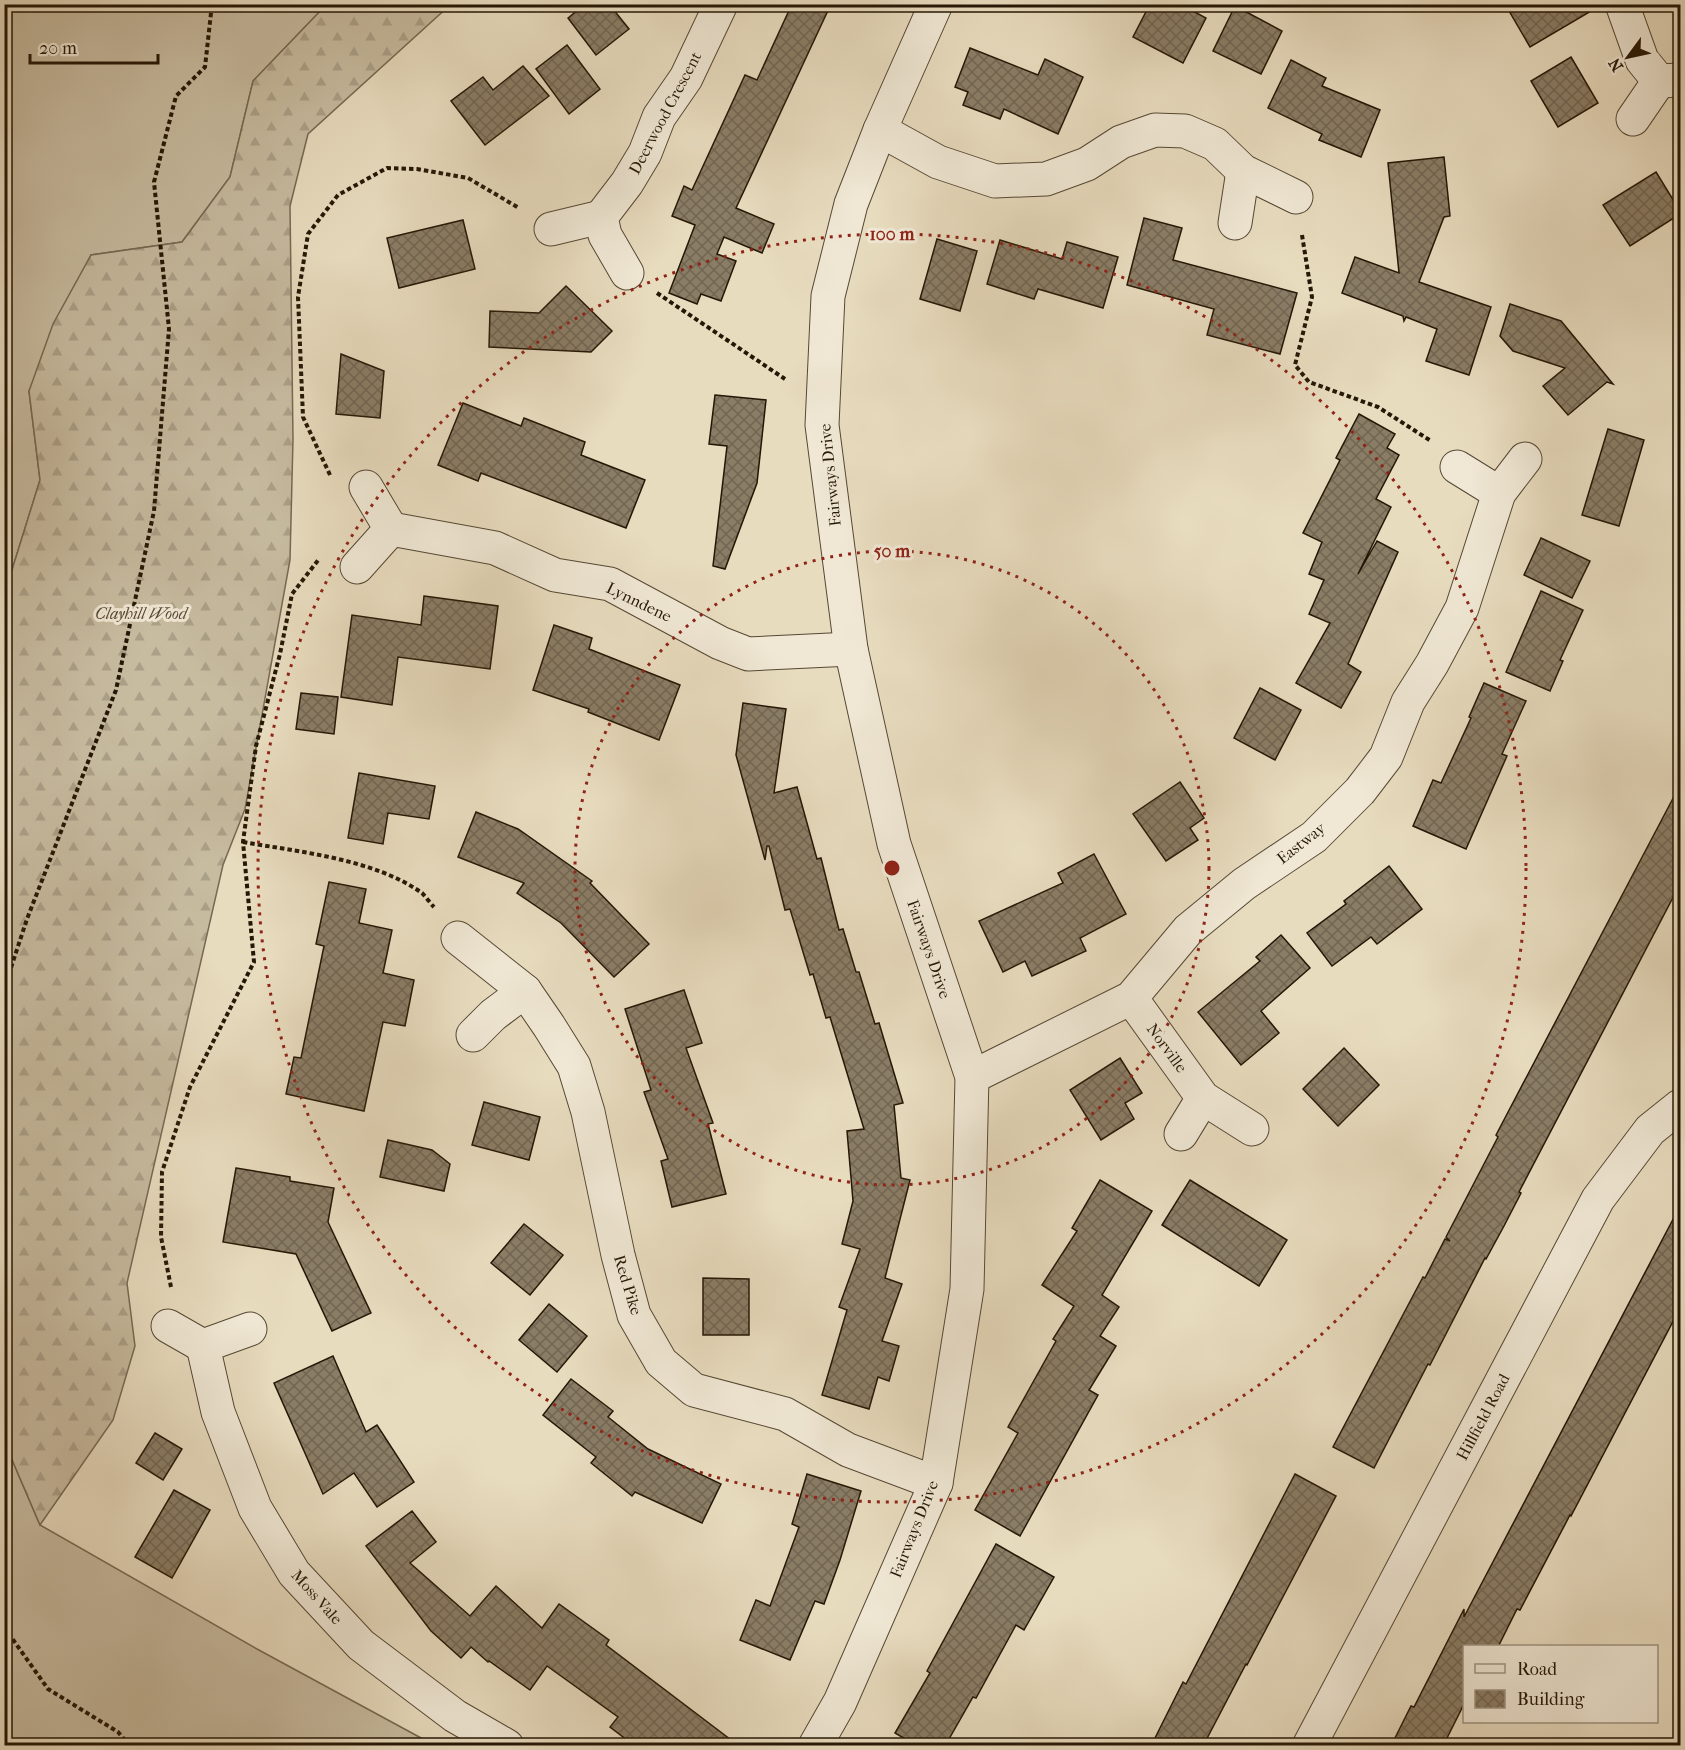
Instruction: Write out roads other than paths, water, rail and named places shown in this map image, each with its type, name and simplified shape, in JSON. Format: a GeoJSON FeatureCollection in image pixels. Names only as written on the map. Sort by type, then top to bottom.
{"type":"FeatureCollection","features":[{"type":"Feature","properties":{"kind":"street","name":"Deerwood Crescent"},"geometry":{"type":"LineString","coordinates":[[601,217],[627,183],[645,153],[659,117],[686,78],[722,4]]}},
{"type":"Feature","properties":{"kind":"street","name":"Fairways Drive"},"geometry":{"type":"LineString","coordinates":[[815,1746],[840,1702],[936,1483],[967,1289],[972,1077],[894,844],[851,649],[822,424],[828,296],[851,204],[880,130],[936,4]]}},
{"type":"Feature","properties":{"kind":"street"},"geometry":{"type":"LineString","coordinates":[[1622,4],[1642,60],[1670,81],[1633,119]]}},
{"type":"Feature","properties":{"kind":"street"},"geometry":{"type":"LineString","coordinates":[[880,130],[938,162],[995,181],[1046,179],[1087,164],[1121,142],[1155,130],[1185,131],[1215,144],[1244,171],[1296,197]]}},
{"type":"Feature","properties":{"kind":"street"},"geometry":{"type":"LineString","coordinates":[[1234,224],[1244,171]]}},
{"type":"Feature","properties":{"kind":"street"},"geometry":{"type":"LineString","coordinates":[[551,229],[601,217],[605,235],[627,273]]}},
{"type":"Feature","properties":{"kind":"street","name":"Eastway"},"geometry":{"type":"LineString","coordinates":[[972,1077],[1131,998],[1188,930],[1244,884],[1314,837],[1360,791],[1386,757],[1408,702],[1432,664],[1462,608],[1499,493],[1525,459]]}},
{"type":"Feature","properties":{"kind":"street"},"geometry":{"type":"LineString","coordinates":[[1457,467],[1499,493]]}},
{"type":"Feature","properties":{"kind":"street"},"geometry":{"type":"LineString","coordinates":[[357,567],[391,530],[366,487]]}},
{"type":"Feature","properties":{"kind":"street","name":"Lynndene"},"geometry":{"type":"LineString","coordinates":[[391,530],[495,548],[555,575],[610,584],[720,643],[748,654],[851,649]]}},
{"type":"Feature","properties":{"kind":"street","name":"Red Pike"},"geometry":{"type":"LineString","coordinates":[[459,938],[525,991],[574,1066],[588,1112],[618,1255],[634,1315],[661,1362],[694,1390],[785,1414],[848,1450],[936,1483]]}},
{"type":"Feature","properties":{"kind":"street"},"geometry":{"type":"LineString","coordinates":[[473,1035],[493,1015],[525,991]]}},
{"type":"Feature","properties":{"kind":"street","name":"Norville"},"geometry":{"type":"LineString","coordinates":[[1131,998],[1203,1098],[1252,1130]]}},
{"type":"Feature","properties":{"kind":"street"},"geometry":{"type":"LineString","coordinates":[[1181,1134],[1203,1098]]}},
{"type":"Feature","properties":{"kind":"street","name":"Hillfield Road"},"geometry":{"type":"LineString","coordinates":[[1309,1746],[1599,1198],[1650,1130],[1680,1106]]}},
{"type":"Feature","properties":{"kind":"street"},"geometry":{"type":"LineString","coordinates":[[168,1326],[203,1346],[250,1329]]}},
{"type":"Feature","properties":{"kind":"street","name":"Moss Vale"},"geometry":{"type":"LineString","coordinates":[[203,1346],[218,1413],[255,1508],[294,1573],[361,1645],[455,1716],[507,1746]]}},
{"type":"Feature","properties":{"kind":"park label","name":"Clayhill Wood"},"geometry":{"type":"Point","coordinates":[141,613]}}]}
